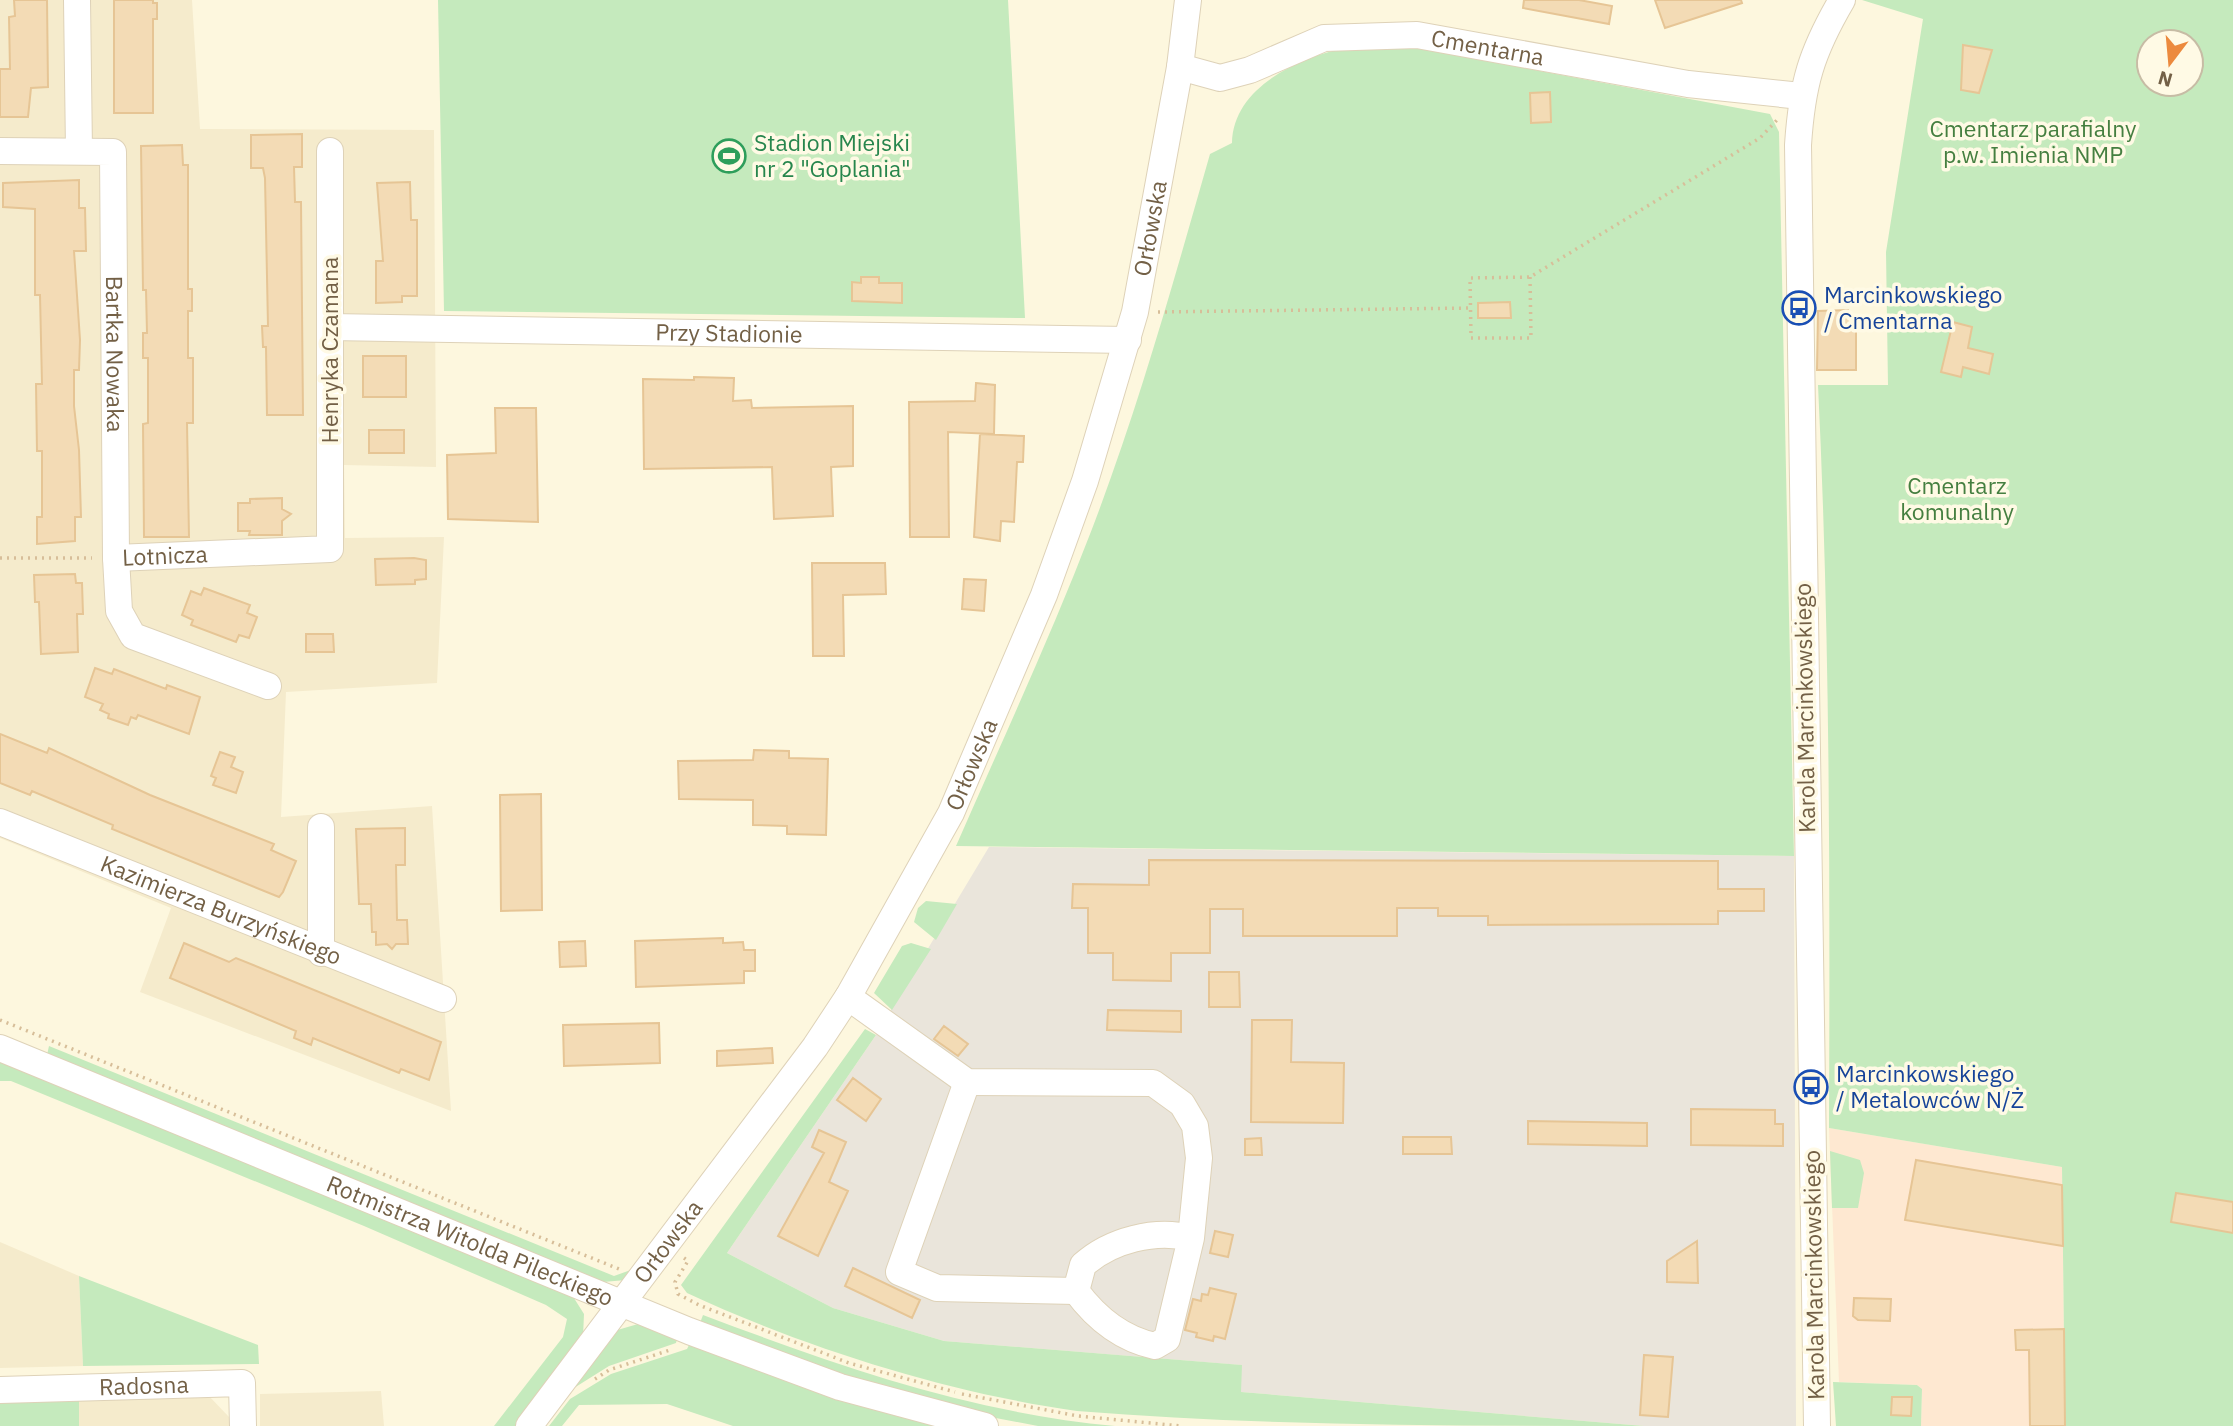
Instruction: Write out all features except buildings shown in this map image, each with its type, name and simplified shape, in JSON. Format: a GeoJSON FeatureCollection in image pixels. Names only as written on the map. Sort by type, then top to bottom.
{"type":"FeatureCollection","features":[{"type":"Feature","properties":{"kind":"street"},"geometry":{"type":"LineString","coordinates":[[0,151],[79,151],[77,0]]}},
{"type":"Feature","properties":{"kind":"street","name":"Orłowska"},"geometry":{"type":"LineString","coordinates":[[529,1426],[667,1247],[848,998],[951,813],[1044,595],[1085,481],[1128,340],[1180,67],[1188,0]]}},
{"type":"Feature","properties":{"kind":"street","name":"Karola Marcinkowskiego"},"geometry":{"type":"LineString","coordinates":[[1817,1426],[1798,145],[1801,96],[1814,51],[1842,0]]}},
{"type":"Feature","properties":{"kind":"street","name":"Cmentarna"},"geometry":{"type":"LineString","coordinates":[[1180,67],[1220,78],[1250,70],[1324,38],[1417,35],[1688,84],[1801,96]]}},
{"type":"Feature","properties":{"kind":"street","name":"Bartka Nowaka"},"geometry":{"type":"LineString","coordinates":[[79,151],[113,152],[116,558],[119,611],[133,636],[268,686]]}},
{"type":"Feature","properties":{"kind":"street","name":"Henryka Czamana"},"geometry":{"type":"LineString","coordinates":[[330,151],[330,549]]}},
{"type":"Feature","properties":{"kind":"street","name":"Przy Stadionie"},"geometry":{"type":"LineString","coordinates":[[330,327],[1128,340]]}},
{"type":"Feature","properties":{"kind":"street","name":"Lotnicza"},"geometry":{"type":"LineString","coordinates":[[116,558],[330,549]]}},
{"type":"Feature","properties":{"kind":"street","name":"Kazimierza Burzyńskiego"},"geometry":{"type":"LineString","coordinates":[[0,822],[321,953],[443,999]]}},
{"type":"Feature","properties":{"kind":"street"},"geometry":{"type":"LineString","coordinates":[[321,827],[321,953]]}},
{"type":"Feature","properties":{"kind":"street"},"geometry":{"type":"LineString","coordinates":[[848,998],[967,1082],[1153,1083],[1182,1104],[1195,1126],[1199,1158],[1191,1237],[1167,1339],[1155,1346],[1137,1342],[1107,1323],[1076,1291],[937,1288],[899,1272],[967,1082]]}},
{"type":"Feature","properties":{"kind":"street","name":"Rotmistrza Witolda Pileckiego"},"geometry":{"type":"LineString","coordinates":[[0,1048],[689,1331],[840,1387],[985,1426]]}},
{"type":"Feature","properties":{"kind":"street"},"geometry":{"type":"LineString","coordinates":[[1076,1291],[1083,1265],[1116,1244],[1167,1232],[1191,1237]]}},
{"type":"Feature","properties":{"kind":"street","name":"Radosna"},"geometry":{"type":"LineString","coordinates":[[0,1390],[242,1382],[243,1426]]}},
{"type":"Feature","properties":{"kind":"path"},"geometry":{"type":"LineString","coordinates":[[1530,277],[1531,338],[1471,338],[1470,278],[1530,277],[1760,138],[1801,96]]}},
{"type":"Feature","properties":{"kind":"path"},"geometry":{"type":"LineString","coordinates":[[1135,312],[1471,308]]}},
{"type":"Feature","properties":{"kind":"path","name":"Lotnicza"},"geometry":{"type":"LineString","coordinates":[[0,558],[116,558]]}},
{"type":"Feature","properties":{"kind":"path"},"geometry":{"type":"LineString","coordinates":[[0,1020],[617,1270],[625,1267]]}},
{"type":"Feature","properties":{"kind":"path"},"geometry":{"type":"LineString","coordinates":[[667,1247],[688,1261],[675,1282],[678,1294],[699,1305],[849,1363],[964,1394],[1077,1416],[1181,1426]]}},
{"type":"Feature","properties":{"kind":"path"},"geometry":{"type":"LineString","coordinates":[[587,1384],[609,1370],[683,1345],[699,1305]]}},
{"type":"Feature","properties":{"kind":"shaded area"},"geometry":{"type":"Polygon","coordinates":[[[0,0],[192,0],[200,129],[434,130],[436,467],[344,465],[345,538],[444,537],[437,683],[286,692],[281,817],[432,806],[451,1111],[140,992],[171,908],[0,838],[0,0]]]}},
{"type":"Feature","properties":{"kind":"shaded area"},"geometry":{"type":"Polygon","coordinates":[[[989,847],[1794,856],[1796,1426],[1644,1426],[1241,1392],[1241,1365],[944,1341],[833,1308],[727,1253],[876,1035],[989,847]]]}},
{"type":"Feature","properties":{"kind":"shaded area"},"geometry":{"type":"Polygon","coordinates":[[[1829,1128],[2062,1167],[2065,1426],[1921,1426],[1922,1389],[1917,1385],[1839,1382],[1829,1128]]]}},
{"type":"Feature","properties":{"kind":"shaded area"},"geometry":{"type":"Polygon","coordinates":[[[0,1242],[79,1276],[83,1366],[0,1368],[0,1242]]]}},
{"type":"Feature","properties":{"kind":"shaded area"},"geometry":{"type":"Polygon","coordinates":[[[381,1391],[384,1426],[260,1426],[260,1394],[381,1391]]]}},
{"type":"Feature","properties":{"kind":"shaded area"},"geometry":{"type":"Polygon","coordinates":[[[208,1395],[229,1417],[229,1426],[79,1426],[79,1397],[208,1395]]]}},
{"type":"Feature","properties":{"kind":"green space","name":"Stadion Miejski nr 2 \"Goplania\""},"geometry":{"type":"Polygon","coordinates":[[[438,0],[1008,0],[1025,318],[444,311],[438,0]]]}},
{"type":"Feature","properties":{"kind":"green space"},"geometry":{"type":"Polygon","coordinates":[[[1862,0],[2233,0],[2233,1426],[2065,1426],[2062,1167],[1829,1128],[1827,663],[1818,385],[1888,385],[1886,252],[1923,19],[1862,0]]]}},
{"type":"Feature","properties":{"kind":"green space"},"geometry":{"type":"Polygon","coordinates":[[[1348,47],[1423,49],[1770,114],[1779,132],[1794,856],[956,846],[1060,609],[1109,483],[1155,343],[1210,154],[1232,143],[1235,123],[1244,105],[1273,77],[1310,58],[1348,47]]]}},
{"type":"Feature","properties":{"kind":"green space"},"geometry":{"type":"Polygon","coordinates":[[[926,901],[957,904],[936,940],[914,922],[918,908],[926,901]]]}},
{"type":"Feature","properties":{"kind":"green space"},"geometry":{"type":"Polygon","coordinates":[[[911,943],[931,949],[892,1010],[874,993],[902,946],[911,943]]]}},
{"type":"Feature","properties":{"kind":"green space"},"geometry":{"type":"Polygon","coordinates":[[[865,1029],[876,1035],[727,1253],[833,1308],[944,1341],[1242,1365],[1241,1392],[1644,1426],[1289,1422],[1077,1411],[978,1393],[878,1366],[780,1332],[687,1293],[681,1285],[865,1029]]]}},
{"type":"Feature","properties":{"kind":"green space"},"geometry":{"type":"Polygon","coordinates":[[[49,1046],[614,1276],[639,1267],[626,1280],[603,1282],[47,1055],[49,1046]]]}},
{"type":"Feature","properties":{"kind":"green space"},"geometry":{"type":"Polygon","coordinates":[[[0,1061],[572,1295],[584,1314],[583,1337],[515,1426],[494,1426],[563,1337],[567,1319],[546,1305],[364,1226],[11,1081],[0,1081],[0,1061]]]}},
{"type":"Feature","properties":{"kind":"green space"},"geometry":{"type":"Polygon","coordinates":[[[1830,1151],[1860,1160],[1864,1173],[1858,1208],[1832,1208],[1830,1151]]]}},
{"type":"Feature","properties":{"kind":"green space"},"geometry":{"type":"Polygon","coordinates":[[[79,1276],[258,1345],[259,1364],[83,1366],[79,1276]]]}},
{"type":"Feature","properties":{"kind":"green space"},"geometry":{"type":"Polygon","coordinates":[[[703,1315],[854,1369],[956,1398],[1061,1420],[1115,1426],[1038,1426],[959,1411],[840,1378],[700,1323],[703,1315]]]}},
{"type":"Feature","properties":{"kind":"green space"},"geometry":{"type":"Polygon","coordinates":[[[638,1324],[677,1339],[676,1343],[609,1366],[566,1393],[614,1331],[638,1324]]]}},
{"type":"Feature","properties":{"kind":"green space"},"geometry":{"type":"Polygon","coordinates":[[[690,1343],[936,1426],[733,1426],[667,1404],[579,1405],[562,1426],[549,1426],[570,1399],[611,1374],[687,1349],[690,1343]]]}},
{"type":"Feature","properties":{"kind":"green space"},"geometry":{"type":"Polygon","coordinates":[[[1833,1382],[1917,1385],[1922,1389],[1921,1426],[1836,1426],[1833,1382]]]}},
{"type":"Feature","properties":{"kind":"green space"},"geometry":{"type":"Polygon","coordinates":[[[79,1397],[79,1426],[0,1426],[0,1399],[79,1397]]]}},
{"type":"Feature","properties":{"kind":"place","name":"Stadion Miejski nr 2 \"Goplania\""},"geometry":{"type":"Point","coordinates":[729,156]}},
{"type":"Feature","properties":{"kind":"place","name":"Marcinkowskiego / Cmentarna"},"geometry":{"type":"Point","coordinates":[1799,308]}},
{"type":"Feature","properties":{"kind":"place","name":"Marcinkowskiego / Metalowców N/Ż"},"geometry":{"type":"Point","coordinates":[1811,1087]}},
{"type":"Feature","properties":{"kind":"park label","name":"Cmentarz parafialny p.w. Imienia NMP"},"geometry":{"type":"Point","coordinates":[2033,142]}},
{"type":"Feature","properties":{"kind":"park label","name":"Cmentarz komunalny"},"geometry":{"type":"Point","coordinates":[1957,499]}}]}
